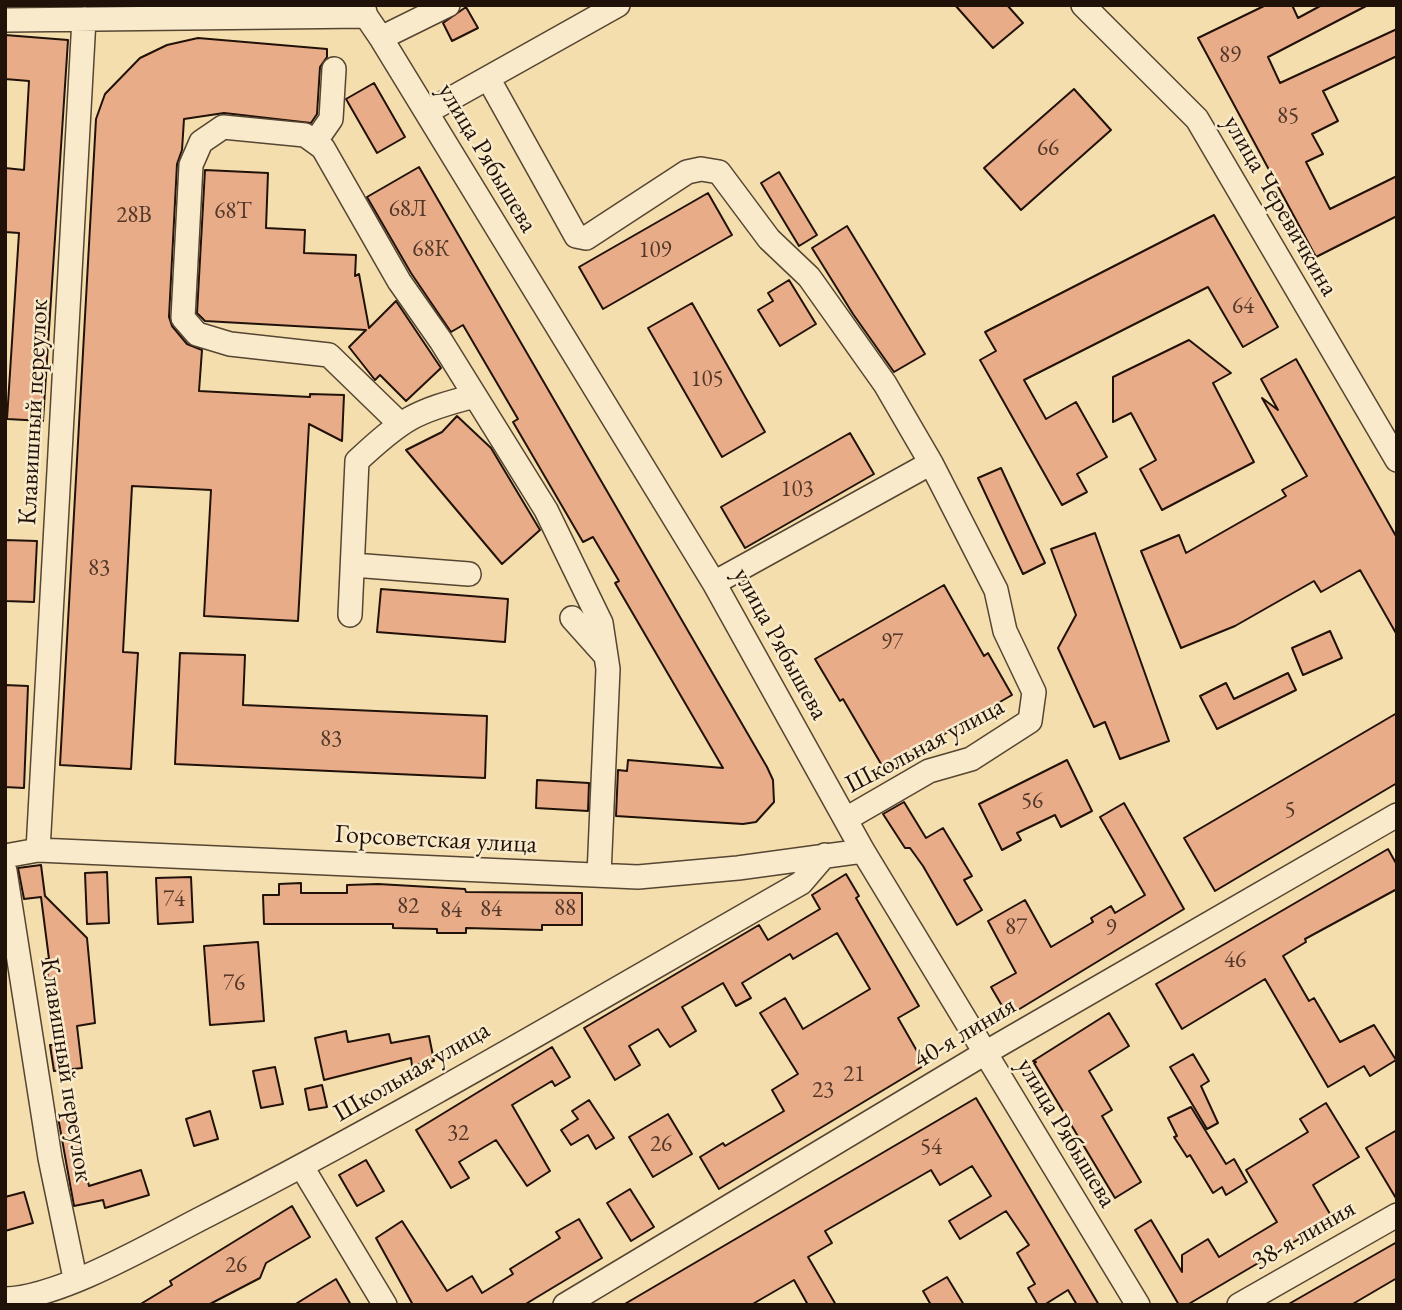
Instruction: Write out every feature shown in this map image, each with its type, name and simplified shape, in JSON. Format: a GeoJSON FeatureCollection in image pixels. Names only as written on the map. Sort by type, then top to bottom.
{"type":"FeatureCollection","features":[{"type":"Feature","properties":{"kind":"street"},"geometry":{"type":"LineString","coordinates":[[381,38],[448,5]]}},
{"type":"Feature","properties":{"kind":"street"},"geometry":{"type":"LineString","coordinates":[[427,112],[618,5]]}},
{"type":"Feature","properties":{"kind":"street","name":"улица Черевичкина"},"geometry":{"type":"LineString","coordinates":[[1083,5],[1197,119],[1397,460]]}},
{"type":"Feature","properties":{"kind":"street"},"geometry":{"type":"LineString","coordinates":[[5,20],[361,9]]}},
{"type":"Feature","properties":{"kind":"street","name":"улица Рябышева"},"geometry":{"type":"LineString","coordinates":[[361,9],[427,112],[714,583],[863,851],[1138,1305]]}},
{"type":"Feature","properties":{"kind":"street","name":"Клавишный переулок"},"geometry":{"type":"LineString","coordinates":[[38,850],[84,19]]}},
{"type":"Feature","properties":{"kind":"street"},"geometry":{"type":"LineString","coordinates":[[315,142],[331,119],[334,69]]}},
{"type":"Feature","properties":{"kind":"street"},"geometry":{"type":"LineString","coordinates":[[488,78],[576,236],[586,238],[687,172],[701,169],[719,172],[769,239],[809,277],[885,384],[931,463],[714,583]]}},
{"type":"Feature","properties":{"kind":"street"},"geometry":{"type":"LineString","coordinates":[[399,423],[330,355],[230,344],[197,334],[183,318],[191,165],[201,142],[223,127],[305,135],[323,148],[399,281],[546,510],[601,624],[606,656],[599,875]]}},
{"type":"Feature","properties":{"kind":"street"},"geometry":{"type":"LineString","coordinates":[[350,615],[358,461],[399,423],[431,407],[475,396]]}},
{"type":"Feature","properties":{"kind":"street","name":"Школьная улица"},"geometry":{"type":"LineString","coordinates":[[846,819],[929,771],[971,759],[1030,721],[1034,692],[1005,631],[996,590],[931,463]]}},
{"type":"Feature","properties":{"kind":"street"},"geometry":{"type":"LineString","coordinates":[[353,565],[469,574]]}},
{"type":"Feature","properties":{"kind":"street"},"geometry":{"type":"LineString","coordinates":[[572,618],[606,656]]}},
{"type":"Feature","properties":{"kind":"street","name":"40-я линия"},"geometry":{"type":"LineString","coordinates":[[565,1305],[985,1053],[1397,815]]}},
{"type":"Feature","properties":{"kind":"street","name":"Горсоветская улица"},"geometry":{"type":"LineString","coordinates":[[5,856],[38,850],[638,877],[738,868],[863,851]]}},
{"type":"Feature","properties":{"kind":"street","name":"Школьная улица"},"geometry":{"type":"LineString","coordinates":[[5,1299],[32,1302],[75,1278],[119,1261],[302,1167],[802,884],[825,855]]}},
{"type":"Feature","properties":{"kind":"street","name":"Клавишный переулок"},"geometry":{"type":"LineString","coordinates":[[5,870],[50,1158],[75,1278]]}},
{"type":"Feature","properties":{"kind":"street"},"geometry":{"type":"LineString","coordinates":[[302,1167],[384,1305]]}},
{"type":"Feature","properties":{"kind":"street","name":"38-я линия"},"geometry":{"type":"LineString","coordinates":[[1239,1305],[1397,1214]]}},
{"type":"Feature","properties":{"kind":"building"},"geometry":{"type":"Polygon","coordinates":[[[955,5],[1007,5],[1023,23],[993,48],[955,5]]]}},
{"type":"Feature","properties":{"kind":"building"},"geometry":{"type":"Polygon","coordinates":[[[1266,5],[1292,5],[1298,18],[1322,5],[1368,5],[1268,57],[1280,83],[1397,29],[1397,56],[1323,91],[1338,121],[1312,134],[1323,154],[1306,162],[1330,209],[1397,176],[1397,216],[1316,257],[1198,38],[1266,5]]]}},
{"type":"Feature","properties":{"kind":"building"},"geometry":{"type":"Polygon","coordinates":[[[466,7],[478,28],[452,41],[443,23],[466,7]]]}},
{"type":"Feature","properties":{"kind":"building"},"geometry":{"type":"Polygon","coordinates":[[[5,35],[68,40],[43,421],[7,419],[19,233],[5,232],[5,168],[24,170],[29,81],[5,79],[5,35]]]}},
{"type":"Feature","properties":{"kind":"building"},"geometry":{"type":"Polygon","coordinates":[[[198,38],[327,49],[327,57],[320,67],[317,114],[311,123],[224,113],[184,119],[182,150],[177,164],[169,317],[172,326],[187,344],[202,350],[199,391],[310,397],[310,394],[344,395],[342,441],[309,424],[298,621],[204,616],[211,490],[132,486],[123,652],[138,653],[131,769],[60,765],[96,119],[105,94],[140,58],[167,45],[198,38]]]}},
{"type":"Feature","properties":{"kind":"building"},"geometry":{"type":"Polygon","coordinates":[[[374,83],[405,137],[377,153],[346,99],[374,83]]]}},
{"type":"Feature","properties":{"kind":"building"},"geometry":{"type":"Polygon","coordinates":[[[1074,89],[1111,130],[1021,210],[984,168],[1074,89]]]}},
{"type":"Feature","properties":{"kind":"building"},"geometry":{"type":"Polygon","coordinates":[[[419,167],[767,767],[773,780],[774,802],[756,822],[743,824],[616,816],[618,770],[627,771],[628,760],[723,768],[615,583],[619,581],[593,537],[583,542],[513,422],[518,419],[463,325],[451,332],[411,273],[367,197],[419,167]]]}},
{"type":"Feature","properties":{"kind":"building"},"geometry":{"type":"Polygon","coordinates":[[[205,170],[268,173],[266,228],[305,230],[304,253],[356,255],[355,276],[359,274],[369,328],[396,301],[441,368],[406,401],[380,375],[375,380],[349,347],[366,330],[205,321],[197,313],[205,170]]]}},
{"type":"Feature","properties":{"kind":"building"},"geometry":{"type":"Polygon","coordinates":[[[779,172],[817,235],[799,246],[761,183],[779,172]]]}},
{"type":"Feature","properties":{"kind":"building"},"geometry":{"type":"Polygon","coordinates":[[[708,193],[732,235],[603,309],[579,267],[708,193]]]}},
{"type":"Feature","properties":{"kind":"building"},"geometry":{"type":"Polygon","coordinates":[[[1214,215],[1278,327],[1243,347],[1208,287],[1024,380],[1046,419],[1076,402],[1107,457],[1077,474],[1087,492],[1062,505],[980,360],[996,351],[985,332],[1214,215]]]}},
{"type":"Feature","properties":{"kind":"building"},"geometry":{"type":"Polygon","coordinates":[[[847,226],[925,354],[894,372],[853,314],[812,248],[847,226]]]}},
{"type":"Feature","properties":{"kind":"building"},"geometry":{"type":"Polygon","coordinates":[[[789,280],[816,324],[780,346],[758,310],[773,301],[768,293],[789,280]]]}},
{"type":"Feature","properties":{"kind":"building"},"geometry":{"type":"Polygon","coordinates":[[[692,303],[765,432],[722,457],[648,328],[692,303]]]}},
{"type":"Feature","properties":{"kind":"building"},"geometry":{"type":"Polygon","coordinates":[[[1189,340],[1231,373],[1213,383],[1254,462],[1162,510],[1140,469],[1156,460],[1131,413],[1113,422],[1113,377],[1189,340]]]}},
{"type":"Feature","properties":{"kind":"building"},"geometry":{"type":"Polygon","coordinates":[[[1296,359],[1397,538],[1397,635],[1360,570],[1321,592],[1314,581],[1235,626],[1181,648],[1141,551],[1179,535],[1186,553],[1286,496],[1282,490],[1307,476],[1262,398],[1278,410],[1261,379],[1296,359]]]}},
{"type":"Feature","properties":{"kind":"building"},"geometry":{"type":"Polygon","coordinates":[[[457,416],[491,448],[540,530],[502,564],[406,450],[442,432],[457,416]]]}},
{"type":"Feature","properties":{"kind":"building"},"geometry":{"type":"Polygon","coordinates":[[[850,433],[874,474],[745,548],[721,507],[850,433]]]}},
{"type":"Feature","properties":{"kind":"building"},"geometry":{"type":"Polygon","coordinates":[[[1001,468],[1045,563],[1023,574],[978,478],[1001,468]]]}},
{"type":"Feature","properties":{"kind":"building"},"geometry":{"type":"Polygon","coordinates":[[[1095,533],[1169,741],[1120,759],[1105,722],[1094,727],[1058,648],[1076,615],[1051,549],[1095,533]]]}},
{"type":"Feature","properties":{"kind":"building"},"geometry":{"type":"Polygon","coordinates":[[[5,540],[37,541],[34,602],[5,601],[5,540]]]}},
{"type":"Feature","properties":{"kind":"building"},"geometry":{"type":"Polygon","coordinates":[[[944,585],[984,656],[988,653],[1012,695],[884,769],[843,699],[840,701],[815,659],[944,585]]]}},
{"type":"Feature","properties":{"kind":"building"},"geometry":{"type":"Polygon","coordinates":[[[381,589],[508,599],[505,642],[377,632],[381,589]]]}},
{"type":"Feature","properties":{"kind":"building"},"geometry":{"type":"Polygon","coordinates":[[[1330,631],[1342,658],[1303,675],[1292,648],[1330,631]]]}},
{"type":"Feature","properties":{"kind":"building"},"geometry":{"type":"Polygon","coordinates":[[[180,653],[245,655],[243,705],[487,716],[485,778],[175,764],[180,653]]]}},
{"type":"Feature","properties":{"kind":"building"},"geometry":{"type":"Polygon","coordinates":[[[1288,673],[1296,690],[1217,729],[1200,696],[1226,683],[1234,699],[1288,673]]]}},
{"type":"Feature","properties":{"kind":"building"},"geometry":{"type":"Polygon","coordinates":[[[5,685],[28,686],[24,788],[5,787],[5,685]]]}},
{"type":"Feature","properties":{"kind":"building"},"geometry":{"type":"Polygon","coordinates":[[[1397,713],[1397,783],[1215,891],[1184,838],[1397,713]]]}},
{"type":"Feature","properties":{"kind":"building"},"geometry":{"type":"Polygon","coordinates":[[[1067,760],[1092,811],[1061,827],[1055,815],[1017,833],[1021,840],[1002,850],[979,804],[1067,760]]]}},
{"type":"Feature","properties":{"kind":"building"},"geometry":{"type":"Polygon","coordinates":[[[537,780],[589,783],[588,811],[536,808],[537,780]]]}},
{"type":"Feature","properties":{"kind":"building"},"geometry":{"type":"Polygon","coordinates":[[[904,802],[926,838],[943,828],[972,876],[964,880],[982,910],[957,925],[923,866],[910,848],[905,848],[883,814],[904,802]]]}},
{"type":"Feature","properties":{"kind":"building"},"geometry":{"type":"Polygon","coordinates":[[[1124,803],[1184,909],[1008,1016],[991,987],[1016,973],[988,921],[1025,900],[1051,947],[1093,922],[1091,918],[1111,906],[1115,913],[1145,895],[1100,817],[1124,803]]]}},
{"type":"Feature","properties":{"kind":"building"},"geometry":{"type":"Polygon","coordinates":[[[1388,849],[1397,865],[1397,889],[1305,939],[1306,942],[1283,956],[1309,1001],[1314,998],[1340,1042],[1374,1025],[1396,1060],[1370,1076],[1364,1066],[1328,1087],[1265,979],[1182,1029],[1156,984],[1388,849]]]}},
{"type":"Feature","properties":{"kind":"building"},"geometry":{"type":"Polygon","coordinates":[[[41,865],[45,896],[87,938],[95,1023],[77,1026],[82,1068],[54,1071],[50,1045],[55,1045],[46,959],[49,959],[41,897],[24,899],[18,868],[41,865]]]}},
{"type":"Feature","properties":{"kind":"building"},"geometry":{"type":"Polygon","coordinates":[[[107,872],[109,923],[87,924],[85,873],[107,872]]]}},
{"type":"Feature","properties":{"kind":"building"},"geometry":{"type":"Polygon","coordinates":[[[846,874],[859,896],[856,898],[919,1006],[898,1018],[925,1065],[719,1189],[700,1157],[723,1143],[725,1146],[784,1111],[772,1090],[798,1074],[760,1013],[785,998],[803,1029],[870,989],[837,933],[793,959],[790,954],[742,983],[751,998],[736,1006],[723,983],[682,1007],[696,1031],[670,1047],[658,1029],[629,1046],[640,1065],[615,1080],[584,1028],[759,925],[768,940],[820,909],[812,895],[846,874]]]}},
{"type":"Feature","properties":{"kind":"building"},"geometry":{"type":"Polygon","coordinates":[[[191,877],[193,922],[158,924],[156,878],[191,877]]]}},
{"type":"Feature","properties":{"kind":"building"},"geometry":{"type":"Polygon","coordinates":[[[301,883],[301,893],[347,893],[347,885],[378,884],[465,889],[466,892],[582,893],[582,925],[542,925],[542,930],[466,928],[466,933],[437,933],[437,929],[393,928],[393,924],[264,924],[263,895],[279,895],[279,884],[301,883]]]}},
{"type":"Feature","properties":{"kind":"building"},"geometry":{"type":"Polygon","coordinates":[[[258,942],[264,1021],[210,1025],[204,946],[258,942]]]}},
{"type":"Feature","properties":{"kind":"building"},"geometry":{"type":"Polygon","coordinates":[[[1109,1013],[1129,1046],[1089,1071],[1112,1110],[1102,1116],[1141,1182],[1115,1198],[1033,1061],[1109,1013]]]}},
{"type":"Feature","properties":{"kind":"building"},"geometry":{"type":"Polygon","coordinates":[[[346,1031],[348,1042],[389,1034],[391,1043],[429,1036],[434,1061],[412,1066],[411,1058],[324,1080],[315,1038],[346,1031]]]}},
{"type":"Feature","properties":{"kind":"building"},"geometry":{"type":"Polygon","coordinates":[[[552,1047],[570,1077],[555,1086],[552,1081],[512,1105],[550,1171],[527,1186],[496,1140],[459,1162],[469,1178],[451,1188],[416,1130],[552,1047]]]}},
{"type":"Feature","properties":{"kind":"building"},"geometry":{"type":"Polygon","coordinates":[[[1193,1054],[1209,1081],[1201,1086],[1218,1123],[1207,1129],[1170,1067],[1193,1054]]]}},
{"type":"Feature","properties":{"kind":"building"},"geometry":{"type":"Polygon","coordinates":[[[275,1067],[283,1104],[261,1108],[253,1071],[275,1067]]]}},
{"type":"Feature","properties":{"kind":"building"},"geometry":{"type":"Polygon","coordinates":[[[322,1085],[327,1107],[309,1110],[305,1089],[322,1085]]]}},
{"type":"Feature","properties":{"kind":"building"},"geometry":{"type":"Polygon","coordinates":[[[976,1098],[1099,1305],[1077,1305],[1068,1290],[1044,1305],[1038,1305],[1028,1288],[1035,1284],[1017,1253],[1029,1245],[1006,1211],[960,1239],[949,1221],[991,1196],[972,1166],[940,1185],[931,1170],[825,1231],[832,1243],[808,1257],[836,1305],[808,1305],[794,1280],[751,1305],[623,1305],[976,1098]]]}},
{"type":"Feature","properties":{"kind":"building"},"geometry":{"type":"Polygon","coordinates":[[[589,1100],[614,1138],[596,1149],[588,1135],[571,1145],[561,1130],[578,1119],[572,1111],[589,1100]]]}},
{"type":"Feature","properties":{"kind":"building"},"geometry":{"type":"Polygon","coordinates":[[[1326,1103],[1359,1157],[1313,1185],[1333,1219],[1187,1305],[1179,1305],[1135,1230],[1151,1220],[1182,1272],[1182,1255],[1208,1239],[1219,1257],[1277,1222],[1246,1170],[1308,1132],[1300,1119],[1326,1103]]]}},
{"type":"Feature","properties":{"kind":"building"},"geometry":{"type":"Polygon","coordinates":[[[1191,1107],[1226,1164],[1234,1159],[1247,1182],[1226,1195],[1222,1187],[1213,1193],[1190,1155],[1187,1157],[1174,1137],[1177,1136],[1168,1118],[1191,1107]]]}},
{"type":"Feature","properties":{"kind":"building"},"geometry":{"type":"Polygon","coordinates":[[[210,1111],[218,1139],[194,1146],[186,1119],[210,1111]]]}},
{"type":"Feature","properties":{"kind":"building"},"geometry":{"type":"Polygon","coordinates":[[[668,1114],[692,1154],[653,1177],[629,1137],[668,1114]]]}},
{"type":"Feature","properties":{"kind":"building"},"geometry":{"type":"Polygon","coordinates":[[[73,1115],[89,1186],[141,1170],[149,1195],[105,1208],[103,1200],[74,1206],[58,1117],[73,1115]]]}},
{"type":"Feature","properties":{"kind":"building"},"geometry":{"type":"Polygon","coordinates":[[[1397,1130],[1397,1200],[1366,1148],[1397,1130]]]}},
{"type":"Feature","properties":{"kind":"building"},"geometry":{"type":"Polygon","coordinates":[[[366,1160],[384,1191],[357,1206],[339,1175],[366,1160]]]}},
{"type":"Feature","properties":{"kind":"building"},"geometry":{"type":"Polygon","coordinates":[[[630,1189],[654,1227],[631,1241],[607,1203],[630,1189]]]}},
{"type":"Feature","properties":{"kind":"building"},"geometry":{"type":"Polygon","coordinates":[[[24,1192],[33,1223],[5,1231],[5,1197],[24,1192]]]}},
{"type":"Feature","properties":{"kind":"building"},"geometry":{"type":"Polygon","coordinates":[[[292,1206],[310,1237],[266,1263],[260,1278],[208,1305],[139,1305],[172,1285],[170,1281],[292,1206]]]}},
{"type":"Feature","properties":{"kind":"building"},"geometry":{"type":"Polygon","coordinates":[[[579,1219],[602,1258],[524,1305],[413,1305],[376,1238],[402,1221],[447,1291],[472,1276],[482,1293],[513,1274],[510,1269],[560,1238],[556,1232],[579,1219]]]}},
{"type":"Feature","properties":{"kind":"building"},"geometry":{"type":"Polygon","coordinates":[[[1397,1242],[1397,1278],[1351,1305],[1287,1305],[1397,1242]]]}},
{"type":"Feature","properties":{"kind":"building"},"geometry":{"type":"Polygon","coordinates":[[[947,1277],[964,1305],[931,1305],[923,1291],[947,1277]]]}},
{"type":"Feature","properties":{"kind":"building"},"geometry":{"type":"Polygon","coordinates":[[[336,1279],[351,1305],[294,1305],[336,1279]]]}}]}
